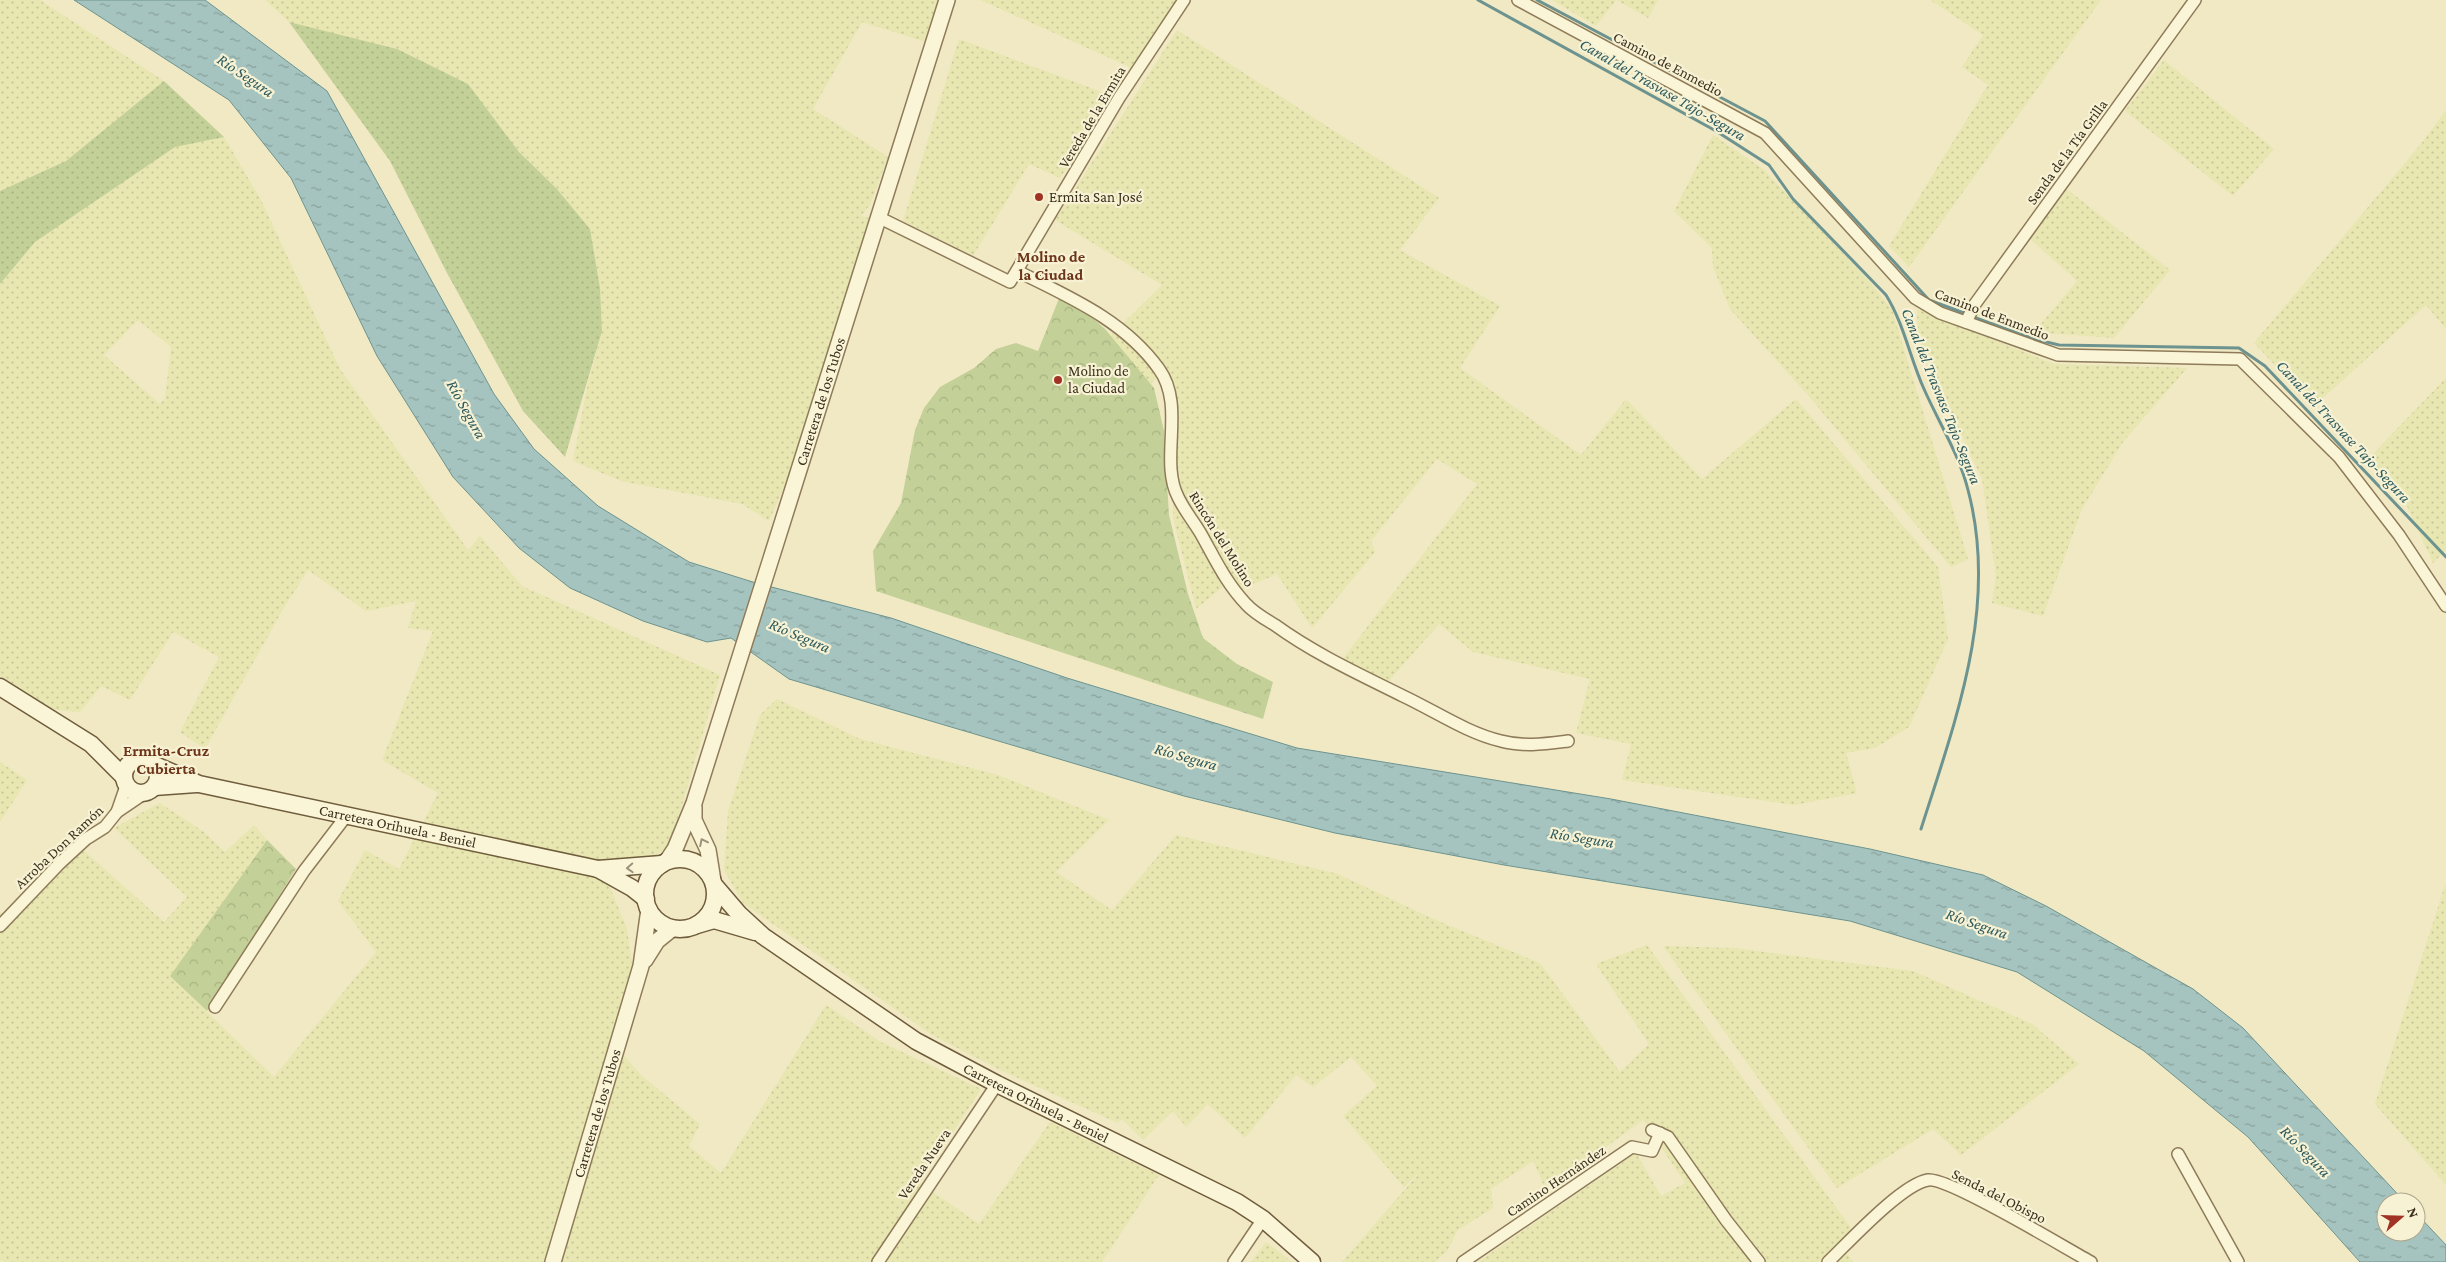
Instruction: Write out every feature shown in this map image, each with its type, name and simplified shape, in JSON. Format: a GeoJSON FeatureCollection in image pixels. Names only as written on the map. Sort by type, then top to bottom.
{"type":"FeatureCollection","features":[{"type":"Feature","properties":{"kind":"main road"},"geometry":{"type":"LineString","coordinates":[[0,687],[91,744],[135,759],[146,759],[155,765],[158,777],[150,790],[134,792],[91,744]]}},
{"type":"Feature","properties":{"kind":"main road"},"geometry":{"type":"LineString","coordinates":[[124,781],[126,766],[135,759]]}},
{"type":"Feature","properties":{"kind":"main road","name":"Carretera Orihuela - Beniel"},"geometry":{"type":"LineString","coordinates":[[155,765],[198,784],[598,869],[632,888],[647,904]]}},
{"type":"Feature","properties":{"kind":"main road","name":"Carretera Orihuela - Beniel"},"geometry":{"type":"LineString","coordinates":[[150,790],[198,784]]}},
{"type":"Feature","properties":{"kind":"main road"},"geometry":{"type":"LineString","coordinates":[[682,859],[690,860],[704,868],[714,884],[715,898],[706,918],[697,925],[685,929],[673,928],[657,920],[647,904],[649,879],[664,863],[682,859]]}},
{"type":"Feature","properties":{"kind":"main road","name":"Carretera Orihuela - Beniel"},"geometry":{"type":"LineString","coordinates":[[598,869],[664,863]]}},
{"type":"Feature","properties":{"kind":"main road","name":"Carretera Orihuela - Beniel"},"geometry":{"type":"LineString","coordinates":[[714,884],[734,909],[763,936],[916,1041],[996,1084],[1229,1198],[1263,1219],[1312,1262]]}},
{"type":"Feature","properties":{"kind":"main road","name":"Carretera Orihuela - Beniel"},"geometry":{"type":"LineString","coordinates":[[697,925],[714,920],[744,928],[763,936]]}},
{"type":"Feature","properties":{"kind":"street","name":"Carretera de los Tubos"},"geometry":{"type":"LineString","coordinates":[[664,863],[675,849],[694,803],[739,666],[948,0]]}},
{"type":"Feature","properties":{"kind":"street","name":"Vereda de la Ermita"},"geometry":{"type":"LineString","coordinates":[[1017,272],[1119,98],[1184,0]]}},
{"type":"Feature","properties":{"kind":"street","name":"Camino de Enmedio"},"geometry":{"type":"LineString","coordinates":[[1518,0],[1765,133],[1915,298],[1940,313],[2058,355],[2240,358],[2339,457],[2398,535],[2446,606]]}},
{"type":"Feature","properties":{"kind":"street","name":"Senda de la Tía Grilla"},"geometry":{"type":"LineString","coordinates":[[1966,322],[1975,304],[2195,0]]}},
{"type":"Feature","properties":{"kind":"street"},"geometry":{"type":"LineString","coordinates":[[880,218],[1010,282],[1017,272]]}},
{"type":"Feature","properties":{"kind":"street","name":"Rincón del Molino"},"geometry":{"type":"LineString","coordinates":[[1017,272],[1077,301],[1113,322],[1146,352],[1161,371],[1170,397],[1173,424],[1172,471],[1176,496],[1222,574],[1247,606],[1286,634],[1335,663],[1478,733],[1518,745],[1541,745],[1568,741]]}},
{"type":"Feature","properties":{"kind":"street","name":"Arroba Don Ramón"},"geometry":{"type":"LineString","coordinates":[[117,812],[124,781]]}},
{"type":"Feature","properties":{"kind":"street","name":"Arroba Don Ramón"},"geometry":{"type":"LineString","coordinates":[[0,926],[60,863],[86,839],[105,828],[117,812],[150,790]]}},
{"type":"Feature","properties":{"kind":"street","name":"Carretera de los Tubos"},"geometry":{"type":"LineString","coordinates":[[694,803],[694,820],[708,850],[714,884]]}},
{"type":"Feature","properties":{"kind":"street"},"geometry":{"type":"LineString","coordinates":[[215,1007],[304,871],[347,815]]}},
{"type":"Feature","properties":{"kind":"street","name":"Carretera de los Tubos"},"geometry":{"type":"LineString","coordinates":[[553,1262],[641,966],[647,904]]}},
{"type":"Feature","properties":{"kind":"street","name":"Carretera de los Tubos"},"geometry":{"type":"LineString","coordinates":[[641,966],[657,941],[673,928]]}},
{"type":"Feature","properties":{"kind":"street","name":"Vereda Nueva"},"geometry":{"type":"LineString","coordinates":[[878,1262],[996,1084]]}},
{"type":"Feature","properties":{"kind":"street","name":"Camino Hernández"},"geometry":{"type":"LineString","coordinates":[[1463,1262],[1632,1147],[1652,1151],[1656,1132],[1668,1137],[1726,1220],[1759,1262]]}},
{"type":"Feature","properties":{"kind":"street"},"geometry":{"type":"LineString","coordinates":[[2178,1154],[2238,1262]]}},
{"type":"Feature","properties":{"kind":"street","name":"Senda del Obispo"},"geometry":{"type":"LineString","coordinates":[[1828,1262],[1886,1207],[1913,1186],[1929,1180],[1954,1186],[2091,1262]]}},
{"type":"Feature","properties":{"kind":"street"},"geometry":{"type":"LineString","coordinates":[[1234,1262],[1263,1219]]}},
{"type":"Feature","properties":{"kind":"shaded area"},"geometry":{"type":"Polygon","coordinates":[[[0,0],[40,0],[164,81],[66,161],[0,191],[0,0]]]}},
{"type":"Feature","properties":{"kind":"shaded area"},"geometry":{"type":"Polygon","coordinates":[[[265,0],[939,0],[926,42],[862,22],[813,109],[888,157],[870,205],[861,216],[870,218],[800,450],[769,521],[742,504],[621,481],[573,461],[588,383],[602,331],[600,288],[590,229],[556,188],[519,152],[397,49],[289,22],[265,0]]]}},
{"type":"Feature","properties":{"kind":"shaded area"},"geometry":{"type":"Polygon","coordinates":[[[980,0],[1176,0],[1132,68],[980,0]]]}},
{"type":"Feature","properties":{"kind":"shaded area"},"geometry":{"type":"Polygon","coordinates":[[[1552,0],[1616,0],[1596,26],[1552,0]]]}},
{"type":"Feature","properties":{"kind":"shaded area"},"geometry":{"type":"Polygon","coordinates":[[[1617,0],[1658,0],[1648,18],[1617,0]]]}},
{"type":"Feature","properties":{"kind":"shaded area"},"geometry":{"type":"Polygon","coordinates":[[[1930,0],[2101,0],[1909,267],[1889,246],[1988,85],[1962,67],[1983,35],[1930,0]]]}},
{"type":"Feature","properties":{"kind":"shaded area"},"geometry":{"type":"Polygon","coordinates":[[[1177,30],[1439,198],[1400,250],[1500,306],[1460,368],[1581,455],[1626,399],[1702,479],[1796,399],[1938,567],[1948,639],[1909,727],[1875,748],[1846,753],[1857,793],[1794,805],[1622,780],[1631,744],[1576,733],[1590,679],[1473,652],[1439,624],[1387,683],[1341,661],[1477,484],[1437,459],[1371,541],[1375,552],[1312,628],[1277,574],[1242,589],[1233,578],[1196,609],[1173,518],[1173,388],[1166,370],[1150,384],[1110,336],[1162,285],[1055,220],[1177,30]]]}},
{"type":"Feature","properties":{"kind":"shaded area"},"geometry":{"type":"Polygon","coordinates":[[[959,39],[1110,95],[1093,129],[1060,178],[1029,164],[973,256],[903,221],[959,39]]]}},
{"type":"Feature","properties":{"kind":"shaded area"},"geometry":{"type":"Polygon","coordinates":[[[2164,60],[2274,149],[2233,196],[2125,111],[2164,60]]]}},
{"type":"Feature","properties":{"kind":"shaded area"},"geometry":{"type":"Polygon","coordinates":[[[2446,110],[2446,329],[2426,305],[2314,406],[2254,343],[2421,144],[2446,110]]]}},
{"type":"Feature","properties":{"kind":"shaded area"},"geometry":{"type":"Polygon","coordinates":[[[1713,135],[1763,169],[1870,282],[1892,310],[1968,559],[1951,567],[1807,394],[1730,309],[1713,267],[1712,248],[1674,211],[1713,135]]]}},
{"type":"Feature","properties":{"kind":"shaded area"},"geometry":{"type":"Polygon","coordinates":[[[224,137],[261,200],[340,369],[468,550],[480,536],[522,586],[720,675],[670,846],[609,885],[627,929],[633,969],[615,1045],[641,1075],[700,1124],[689,1146],[721,1173],[826,1005],[881,1042],[981,1089],[920,1183],[979,1224],[1050,1122],[1159,1175],[1102,1262],[4,1262],[2,1260],[0,1262],[0,912],[12,922],[82,849],[164,922],[187,897],[114,828],[160,803],[204,832],[225,852],[254,825],[267,840],[170,976],[274,1077],[376,952],[338,901],[365,850],[399,869],[438,793],[382,760],[433,631],[408,628],[416,601],[366,611],[308,570],[282,611],[205,749],[180,732],[219,657],[173,632],[130,700],[101,686],[80,712],[47,709],[0,676],[0,284],[35,242],[175,146],[224,137]],[[138,320],[104,355],[160,404],[165,398],[171,347],[138,320]]]}},
{"type":"Feature","properties":{"kind":"shaded area"},"geometry":{"type":"Polygon","coordinates":[[[2064,187],[2170,270],[2114,338],[2034,332],[2077,281],[2029,238],[2064,187]]]}},
{"type":"Feature","properties":{"kind":"shaded area"},"geometry":{"type":"Polygon","coordinates":[[[1917,309],[2054,364],[2187,368],[2123,442],[2082,509],[2043,616],[1992,603],[1996,576],[1982,479],[1927,363],[1918,332],[1917,309]]]}},
{"type":"Feature","properties":{"kind":"shaded area"},"geometry":{"type":"Polygon","coordinates":[[[2446,378],[2446,550],[2433,563],[2401,493],[2368,459],[2446,378]]]}},
{"type":"Feature","properties":{"kind":"shaded area"},"geometry":{"type":"Polygon","coordinates":[[[777,699],[860,739],[998,775],[1109,820],[1056,872],[1112,910],[1176,835],[1338,874],[1431,918],[1540,963],[1620,1072],[1649,1044],[1596,964],[1647,945],[1851,1228],[1844,1251],[1853,1262],[1478,1262],[1636,1153],[1661,1196],[1685,1183],[1643,1120],[1546,1191],[1533,1161],[1491,1189],[1493,1208],[1458,1230],[1447,1251],[1435,1262],[1342,1262],[1420,1172],[1404,1187],[1343,1116],[1377,1086],[1351,1057],[1313,1087],[1296,1075],[1245,1138],[1208,1104],[1186,1127],[1173,1111],[1143,1140],[1122,1119],[1118,1123],[1000,1070],[932,1035],[743,903],[724,870],[728,811],[760,715],[777,699]]]}},
{"type":"Feature","properties":{"kind":"shaded area"},"geometry":{"type":"Polygon","coordinates":[[[0,762],[27,780],[0,822],[0,762]]]}},
{"type":"Feature","properties":{"kind":"shaded area"},"geometry":{"type":"Polygon","coordinates":[[[2446,882],[2446,1185],[2375,1104],[2446,882]]]}},
{"type":"Feature","properties":{"kind":"shaded area"},"geometry":{"type":"Polygon","coordinates":[[[1663,946],[1733,948],[1913,971],[2032,1024],[2079,1064],[1961,1155],[1933,1129],[1837,1188],[1663,946]]]}},
{"type":"Feature","properties":{"kind":"shaded area"},"geometry":{"type":"Polygon","coordinates":[[[1266,1242],[1292,1262],[1251,1262],[1266,1242]]]}},
{"type":"Feature","properties":{"kind":"green space"},"geometry":{"type":"Polygon","coordinates":[[[289,22],[397,49],[468,84],[519,152],[556,188],[590,229],[600,288],[602,331],[565,457],[523,411],[447,273],[390,161],[289,22]]]}},
{"type":"Feature","properties":{"kind":"green space"},"geometry":{"type":"Polygon","coordinates":[[[164,81],[224,137],[175,147],[35,242],[0,284],[0,191],[66,161],[164,81]]]}},
{"type":"Feature","properties":{"kind":"green space"},"geometry":{"type":"Polygon","coordinates":[[[1060,296],[1087,313],[1105,329],[1154,388],[1164,431],[1169,515],[1188,594],[1203,638],[1237,664],[1273,682],[1263,719],[876,591],[873,551],[901,503],[915,430],[924,408],[940,387],[974,368],[996,349],[1016,343],[1038,351],[1060,296]]]}},
{"type":"Feature","properties":{"kind":"green space"},"geometry":{"type":"Polygon","coordinates":[[[267,840],[296,869],[207,1011],[170,976],[267,840]]]}},
{"type":"Feature","properties":{"kind":"water","name":"Río Segura"},"geometry":{"type":"Polygon","coordinates":[[[74,0],[205,0],[327,91],[494,394],[534,449],[598,506],[689,562],[756,583],[891,618],[1067,678],[1297,748],[1611,799],[1870,849],[1983,875],[2046,906],[2193,989],[2243,1028],[2396,1192],[2376,1192],[2376,1242],[2426,1242],[2426,1224],[2446,1245],[2446,1262],[2360,1262],[2248,1137],[2144,1051],[2017,972],[1850,921],[1504,865],[1335,833],[1184,796],[789,679],[731,638],[707,642],[643,621],[570,588],[519,548],[453,477],[377,356],[291,178],[229,100],[74,0]]]}},
{"type":"Feature","properties":{"kind":"waterway","name":"Canal del Trasvase Tajo-Segura"},"geometry":{"type":"LineString","coordinates":[[1478,0],[1716,131],[1769,165],[1793,199],[1886,295],[1892,306],[1924,389],[1964,477],[1976,533],[1979,576],[1976,619],[1969,662],[1947,746],[1921,829]]}},
{"type":"Feature","properties":{"kind":"waterway","name":"Canal del Trasvase Tajo-Segura"},"geometry":{"type":"LineString","coordinates":[[1537,0],[1765,121],[1929,300],[1964,313]]}},
{"type":"Feature","properties":{"kind":"waterway","name":"Canal del Trasvase Tajo-Segura"},"geometry":{"type":"LineString","coordinates":[[1976,318],[2034,339],[2059,345],[2239,348],[2265,366],[2446,557]]}},
{"type":"Feature","properties":{"kind":"place","name":"Ermita San José"},"geometry":{"type":"Point","coordinates":[1039,197]}},
{"type":"Feature","properties":{"kind":"place","name":"Molino de la Ciudad"},"geometry":{"type":"Point","coordinates":[1058,380]}},
{"type":"Feature","properties":{"kind":"district","name":"Molino de la Ciudad"},"geometry":{"type":"Point","coordinates":[1051,265]}},
{"type":"Feature","properties":{"kind":"district","name":"Ermita-Cruz Cubierta"},"geometry":{"type":"Point","coordinates":[166,759]}}]}
